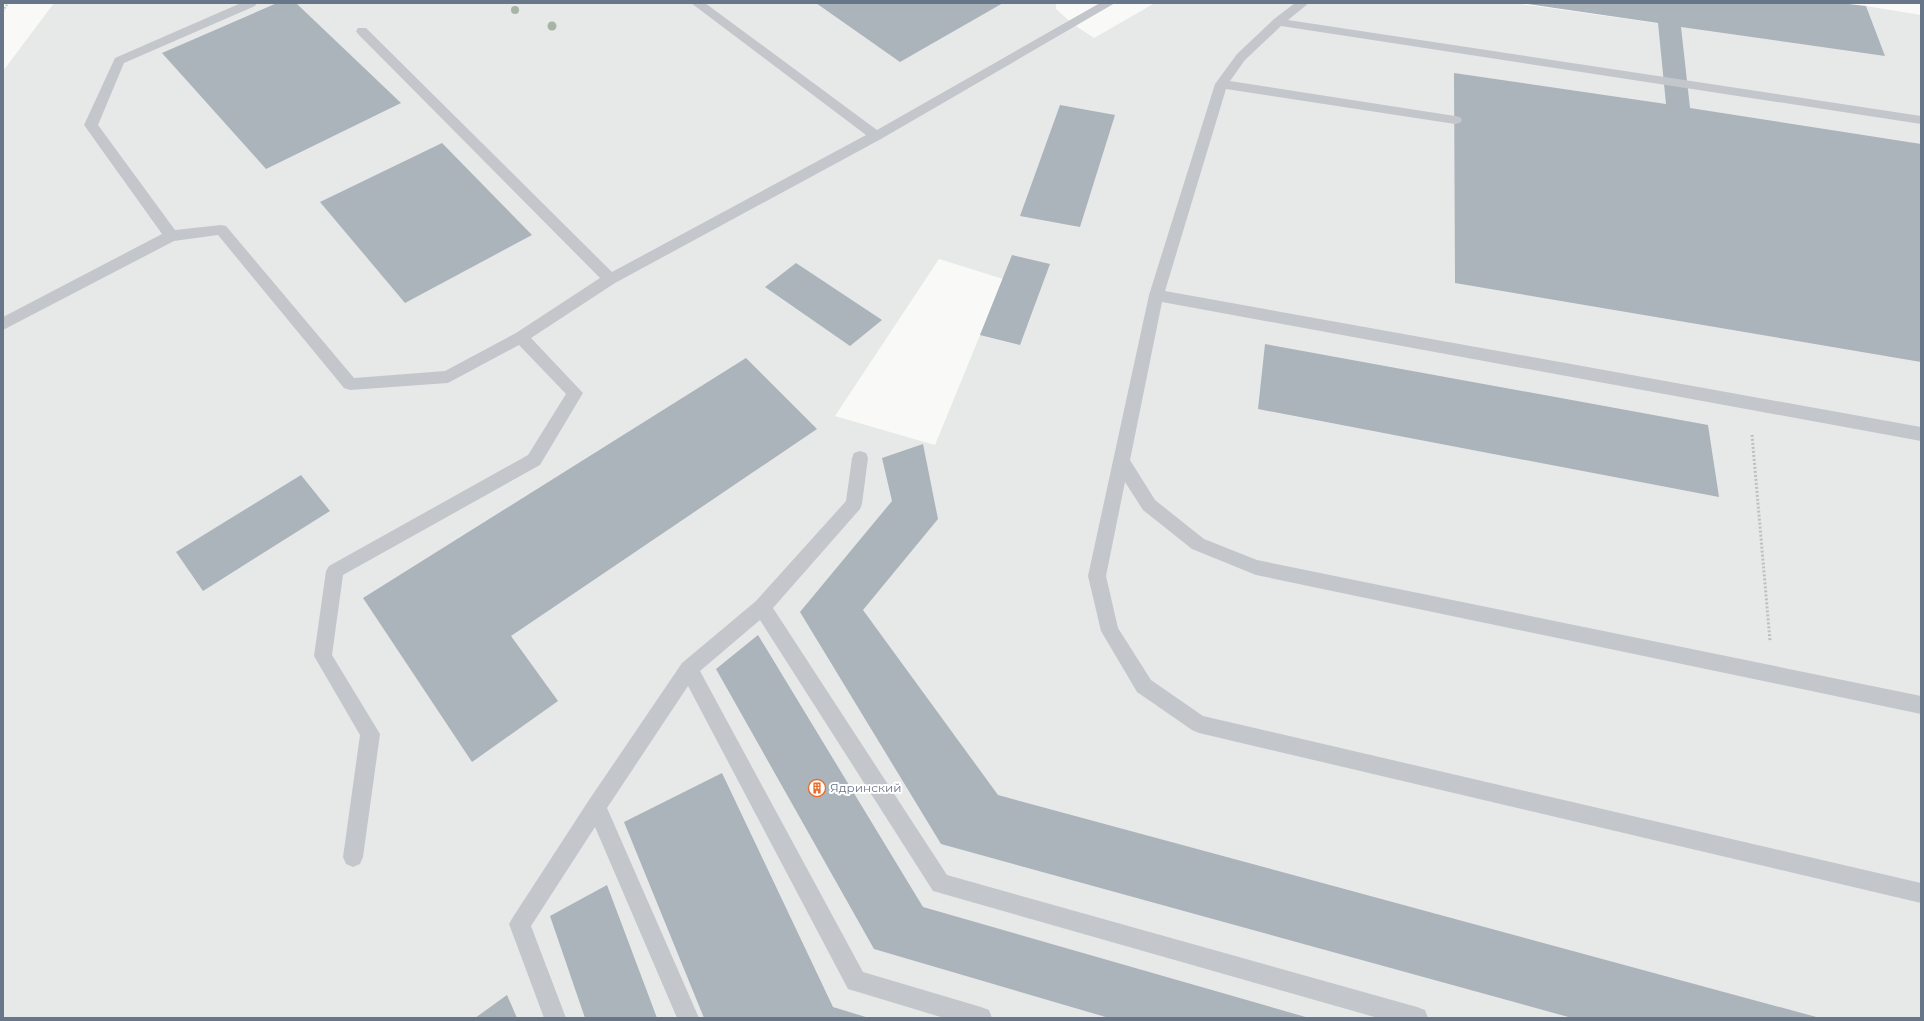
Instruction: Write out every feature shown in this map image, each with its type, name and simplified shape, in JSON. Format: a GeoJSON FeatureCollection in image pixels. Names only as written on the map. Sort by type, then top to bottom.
{"type":"FeatureCollection","features":[{"type":"Feature","properties":{"kind":"lane"},"geometry":{"type":"LineString","coordinates":[[171,236],[91,125],[119,61],[251,3]]}},
{"type":"Feature","properties":{"kind":"lane"},"geometry":{"type":"LineString","coordinates":[[697,3],[876,136]]}},
{"type":"Feature","properties":{"kind":"lane"},"geometry":{"type":"LineString","coordinates":[[3,324],[171,236],[221,230],[350,384],[448,377],[521,337],[610,279],[876,136],[1108,3]]}},
{"type":"Feature","properties":{"kind":"lane"},"geometry":{"type":"LineString","coordinates":[[1303,3],[1278,22],[1241,57],[1221,84],[1156,295],[1097,576],[1110,631],[1144,686],[1199,724],[1921,893]]}},
{"type":"Feature","properties":{"kind":"lane"},"geometry":{"type":"LineString","coordinates":[[1278,22],[1921,120]]}},
{"type":"Feature","properties":{"kind":"lane"},"geometry":{"type":"LineString","coordinates":[[362,31],[610,279]]}},
{"type":"Feature","properties":{"kind":"lane"},"geometry":{"type":"LineString","coordinates":[[1221,84],[1455,120]]}},
{"type":"Feature","properties":{"kind":"lane"},"geometry":{"type":"LineString","coordinates":[[1156,295],[1921,434]]}},
{"type":"Feature","properties":{"kind":"lane"},"geometry":{"type":"LineString","coordinates":[[353,857],[370,734],[323,656],[335,571],[534,460],[575,393],[521,337]]}},
{"type":"Feature","properties":{"kind":"lane"},"geometry":{"type":"LineString","coordinates":[[555,1018],[520,924],[596,807],[689,669],[762,607],[854,504],[860,458]]}},
{"type":"Feature","properties":{"kind":"lane"},"geometry":{"type":"LineString","coordinates":[[1121,462],[1149,505],[1198,544],[1256,567],[1921,705]]}},
{"type":"Feature","properties":{"kind":"lane"},"geometry":{"type":"LineString","coordinates":[[762,607],[940,884],[1417,1018]]}},
{"type":"Feature","properties":{"kind":"lane"},"geometry":{"type":"LineString","coordinates":[[689,669],[856,981],[981,1018]]}},
{"type":"Feature","properties":{"kind":"lane"},"geometry":{"type":"LineString","coordinates":[[596,807],[688,1018]]}},
{"type":"Feature","properties":{"kind":"path"},"geometry":{"type":"LineString","coordinates":[[3,11],[8,3]]}},
{"type":"Feature","properties":{"kind":"path"},"geometry":{"type":"LineString","coordinates":[[1749,402],[1774,674]]}},
{"type":"Feature","properties":{"kind":"shaded area"},"geometry":{"type":"Polygon","coordinates":[[[54,3],[1056,3],[1056,9],[1073,24],[1094,38],[1155,3],[1513,3],[1884,55],[1866,6],[1921,15],[1921,1018],[3,1018],[3,71],[54,3]],[[939,259],[835,416],[935,445],[1003,279],[939,259]]]}},
{"type":"Feature","properties":{"kind":"building"},"geometry":{"type":"Polygon","coordinates":[[[277,3],[296,3],[401,103],[266,169],[162,53],[277,3]]]}},
{"type":"Feature","properties":{"kind":"building"},"geometry":{"type":"Polygon","coordinates":[[[816,3],[1003,3],[900,62],[816,3]]]}},
{"type":"Feature","properties":{"kind":"building"},"geometry":{"type":"Polygon","coordinates":[[[1520,3],[1840,3],[1866,6],[1885,56],[1681,27],[1690,108],[1921,144],[1921,362],[1455,283],[1454,73],[1666,104],[1658,23],[1520,3]]]}},
{"type":"Feature","properties":{"kind":"building"},"geometry":{"type":"Polygon","coordinates":[[[1060,105],[1115,115],[1080,227],[1020,216],[1060,105]]]}},
{"type":"Feature","properties":{"kind":"building"},"geometry":{"type":"Polygon","coordinates":[[[442,143],[532,235],[405,303],[320,202],[442,143]]]}},
{"type":"Feature","properties":{"kind":"building"},"geometry":{"type":"Polygon","coordinates":[[[1012,255],[1050,264],[1020,345],[980,335],[1012,255]]]}},
{"type":"Feature","properties":{"kind":"building"},"geometry":{"type":"Polygon","coordinates":[[[796,263],[882,320],[850,346],[765,287],[796,263]]]}},
{"type":"Feature","properties":{"kind":"building"},"geometry":{"type":"Polygon","coordinates":[[[1265,344],[1708,425],[1719,497],[1258,409],[1265,344]]]}},
{"type":"Feature","properties":{"kind":"building"},"geometry":{"type":"Polygon","coordinates":[[[746,358],[817,429],[511,636],[558,701],[472,762],[363,598],[746,358]]]}},
{"type":"Feature","properties":{"kind":"building"},"geometry":{"type":"Polygon","coordinates":[[[923,444],[938,519],[863,610],[998,795],[1820,1018],[1572,1018],[941,844],[800,612],[892,501],[882,458],[923,444]]]}},
{"type":"Feature","properties":{"kind":"building"},"geometry":{"type":"Polygon","coordinates":[[[301,475],[330,511],[203,591],[176,552],[301,475]]]}},
{"type":"Feature","properties":{"kind":"building","name":"Ядринский"},"geometry":{"type":"Polygon","coordinates":[[[758,635],[923,907],[1309,1018],[1109,1018],[874,949],[716,669],[758,635]]]}},
{"type":"Feature","properties":{"kind":"building"},"geometry":{"type":"Polygon","coordinates":[[[722,773],[833,1007],[869,1018],[704,1018],[624,822],[722,773]]]}},
{"type":"Feature","properties":{"kind":"building"},"geometry":{"type":"Polygon","coordinates":[[[607,885],[657,1018],[585,1018],[550,916],[607,885]]]}},
{"type":"Feature","properties":{"kind":"building"},"geometry":{"type":"Polygon","coordinates":[[[507,995],[517,1018],[475,1018],[507,995]]]}},
{"type":"Feature","properties":{"kind":"place","name":"Ядринский"},"geometry":{"type":"Point","coordinates":[817,788]}}]}
